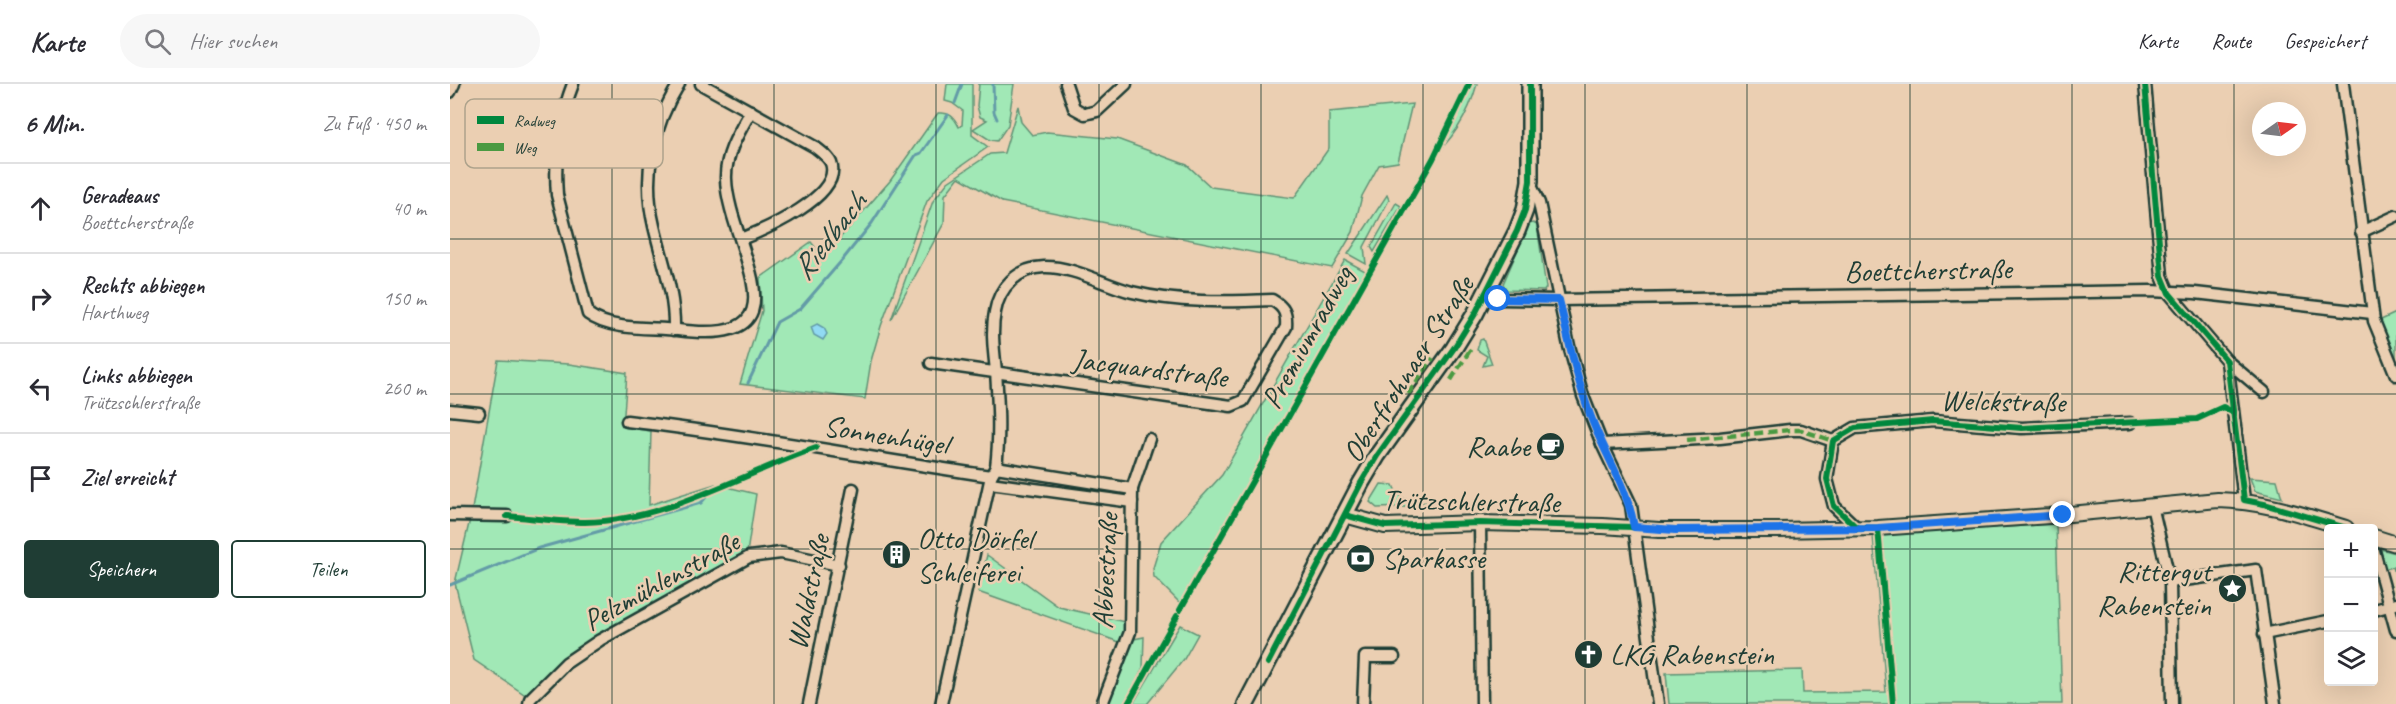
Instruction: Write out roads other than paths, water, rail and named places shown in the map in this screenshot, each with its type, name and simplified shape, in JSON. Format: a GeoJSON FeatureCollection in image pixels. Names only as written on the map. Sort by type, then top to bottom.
{"type":"FeatureCollection","features":[{"type":"Feature","properties":{"kind":"main road","name":"Oberfrohnaer Straße"},"geometry":{"type":"LineString","coordinates":[[1246,704],[1377,456],[1454,348],[1484,295],[1525,210],[1530,181],[1530,84]]}},
{"type":"Feature","properties":{"kind":"street"},"geometry":{"type":"LineString","coordinates":[[450,92],[454,84]]}},
{"type":"Feature","properties":{"kind":"street"},"geometry":{"type":"LineString","coordinates":[[568,99],[573,84]]}},
{"type":"Feature","properties":{"kind":"street"},"geometry":{"type":"LineString","coordinates":[[663,117],[680,84]]}},
{"type":"Feature","properties":{"kind":"street"},"geometry":{"type":"LineString","coordinates":[[702,84],[815,147],[828,157],[832,170],[823,192],[775,226],[741,239]]}},
{"type":"Feature","properties":{"kind":"street"},"geometry":{"type":"LineString","coordinates":[[1066,84],[1074,108],[1085,114],[1099,109],[1126,84]]}},
{"type":"Feature","properties":{"kind":"street"},"geometry":{"type":"LineString","coordinates":[[2145,84],[2163,276],[2169,292],[2227,361],[2264,392]]}},
{"type":"Feature","properties":{"kind":"street"},"geometry":{"type":"LineString","coordinates":[[2343,84],[2372,313],[2396,375]]}},
{"type":"Feature","properties":{"kind":"street"},"geometry":{"type":"LineString","coordinates":[[557,168],[562,217],[588,314],[604,322],[702,334],[726,332],[742,325],[752,315],[753,287],[728,193],[726,168],[730,149],[751,111]]}},
{"type":"Feature","properties":{"kind":"street"},"geometry":{"type":"LineString","coordinates":[[650,168],[648,180],[652,218],[671,287],[674,330]]}},
{"type":"Feature","properties":{"kind":"street"},"geometry":{"type":"LineString","coordinates":[[1530,181],[1539,203],[1559,300],[1583,396],[1602,444],[1627,495],[1634,527],[1658,704]]}},
{"type":"Feature","properties":{"kind":"street"},"geometry":{"type":"LineString","coordinates":[[2361,232],[2396,216]]}},
{"type":"Feature","properties":{"kind":"street","name":"Jacquardstraße"},"geometry":{"type":"LineString","coordinates":[[931,363],[996,374],[1238,404],[1286,327],[1287,316],[1283,306],[1272,300],[1200,301],[1133,293],[1072,273],[1045,267],[1022,272],[1009,282],[999,295],[994,314],[996,374],[999,441],[941,704]]}},
{"type":"Feature","properties":{"kind":"street","name":"Boettcherstraße"},"geometry":{"type":"LineString","coordinates":[[1484,295],[1498,299],[1559,300],[2067,291],[2169,292],[2372,313]]}},
{"type":"Feature","properties":{"kind":"street"},"geometry":{"type":"LineString","coordinates":[[2227,361],[2244,500]]}},
{"type":"Feature","properties":{"kind":"street"},"geometry":{"type":"LineString","coordinates":[[450,410],[478,413]]}},
{"type":"Feature","properties":{"kind":"street","name":"Sonnenhügel"},"geometry":{"type":"LineString","coordinates":[[627,421],[730,433],[876,459],[992,475],[1132,489]]}},
{"type":"Feature","properties":{"kind":"street","name":"Welckstraße"},"geometry":{"type":"LineString","coordinates":[[1833,441],[1855,428],[1933,421],[2022,428],[2130,423]]}},
{"type":"Feature","properties":{"kind":"street"},"geometry":{"type":"LineString","coordinates":[[1602,444],[1720,438],[1801,430],[1833,441],[1827,479],[1834,506],[1857,528]]}},
{"type":"Feature","properties":{"kind":"street","name":"Abbestraße"},"geometry":{"type":"LineString","coordinates":[[1102,704],[1130,632],[1132,489],[1149,439]]}},
{"type":"Feature","properties":{"kind":"street","name":"Sonnenhügel"},"geometry":{"type":"LineString","coordinates":[[992,475],[1132,502]]}},
{"type":"Feature","properties":{"kind":"street","name":"Waldstraße"},"geometry":{"type":"LineString","coordinates":[[809,704],[853,489]]}},
{"type":"Feature","properties":{"kind":"street","name":"Trützschlerstraße"},"geometry":{"type":"LineString","coordinates":[[1345,515],[1385,526],[1480,523],[1675,530],[1857,528],[2049,516],[2244,500],[2332,524]]}},
{"type":"Feature","properties":{"kind":"street"},"geometry":{"type":"LineString","coordinates":[[2152,506],[2169,582],[2172,704]]}},
{"type":"Feature","properties":{"kind":"street"},"geometry":{"type":"LineString","coordinates":[[450,515],[507,516]]}},
{"type":"Feature","properties":{"kind":"street"},"geometry":{"type":"LineString","coordinates":[[1480,523],[1482,704]]}},
{"type":"Feature","properties":{"kind":"street"},"geometry":{"type":"LineString","coordinates":[[2378,539],[2396,544]]}},
{"type":"Feature","properties":{"kind":"street","name":"Pelzmühlenstraße"},"geometry":{"type":"LineString","coordinates":[[529,704],[530,699],[566,663],[600,640],[749,556],[781,553],[839,565]]}},
{"type":"Feature","properties":{"kind":"street"},"geometry":{"type":"LineString","coordinates":[[2378,564],[2392,605],[2396,630]]}},
{"type":"Feature","properties":{"kind":"street"},"geometry":{"type":"LineString","coordinates":[[2169,582],[2256,570],[2275,704]]}},
{"type":"Feature","properties":{"kind":"street"},"geometry":{"type":"LineString","coordinates":[[2264,634],[2324,622]]}},
{"type":"Feature","properties":{"kind":"street"},"geometry":{"type":"LineString","coordinates":[[1363,704],[1365,657],[1394,657]]}},
{"type":"Feature","properties":{"kind":"water"},"geometry":{"type":"Polygon","coordinates":[[[817,324],[824,328],[827,334],[823,340],[814,335],[811,327],[817,324]]]}},
{"type":"Feature","properties":{"kind":"waterway","name":"Riedbach"},"geometry":{"type":"LineString","coordinates":[[955,103],[962,84]]}},
{"type":"Feature","properties":{"kind":"waterway"},"geometry":{"type":"LineString","coordinates":[[993,84],[994,112],[997,119]]}},
{"type":"Feature","properties":{"kind":"waterway","name":"Riedbach"},"geometry":{"type":"LineString","coordinates":[[748,383],[777,322],[800,309],[844,258],[872,223],[916,155],[921,153],[948,115]]}},
{"type":"Feature","properties":{"kind":"waterway","name":"Riedbach"},"geometry":{"type":"LineString","coordinates":[[450,585],[539,548],[701,503],[713,489]]}},
{"type":"Feature","properties":{"kind":"place","name":"Raabe"},"geometry":{"type":"Point","coordinates":[1551,446]}},
{"type":"Feature","properties":{"kind":"place","name":"Otto Dörfel Schleiferei"},"geometry":{"type":"Point","coordinates":[896,555]}},
{"type":"Feature","properties":{"kind":"place","name":"Sparkasse"},"geometry":{"type":"Point","coordinates":[1361,558]}},
{"type":"Feature","properties":{"kind":"place","name":"Rittergut Rabenstein"},"geometry":{"type":"Point","coordinates":[2232,588]}},
{"type":"Feature","properties":{"kind":"place","name":"LKG Rabenstein"},"geometry":{"type":"Point","coordinates":[1589,654]}}]}
